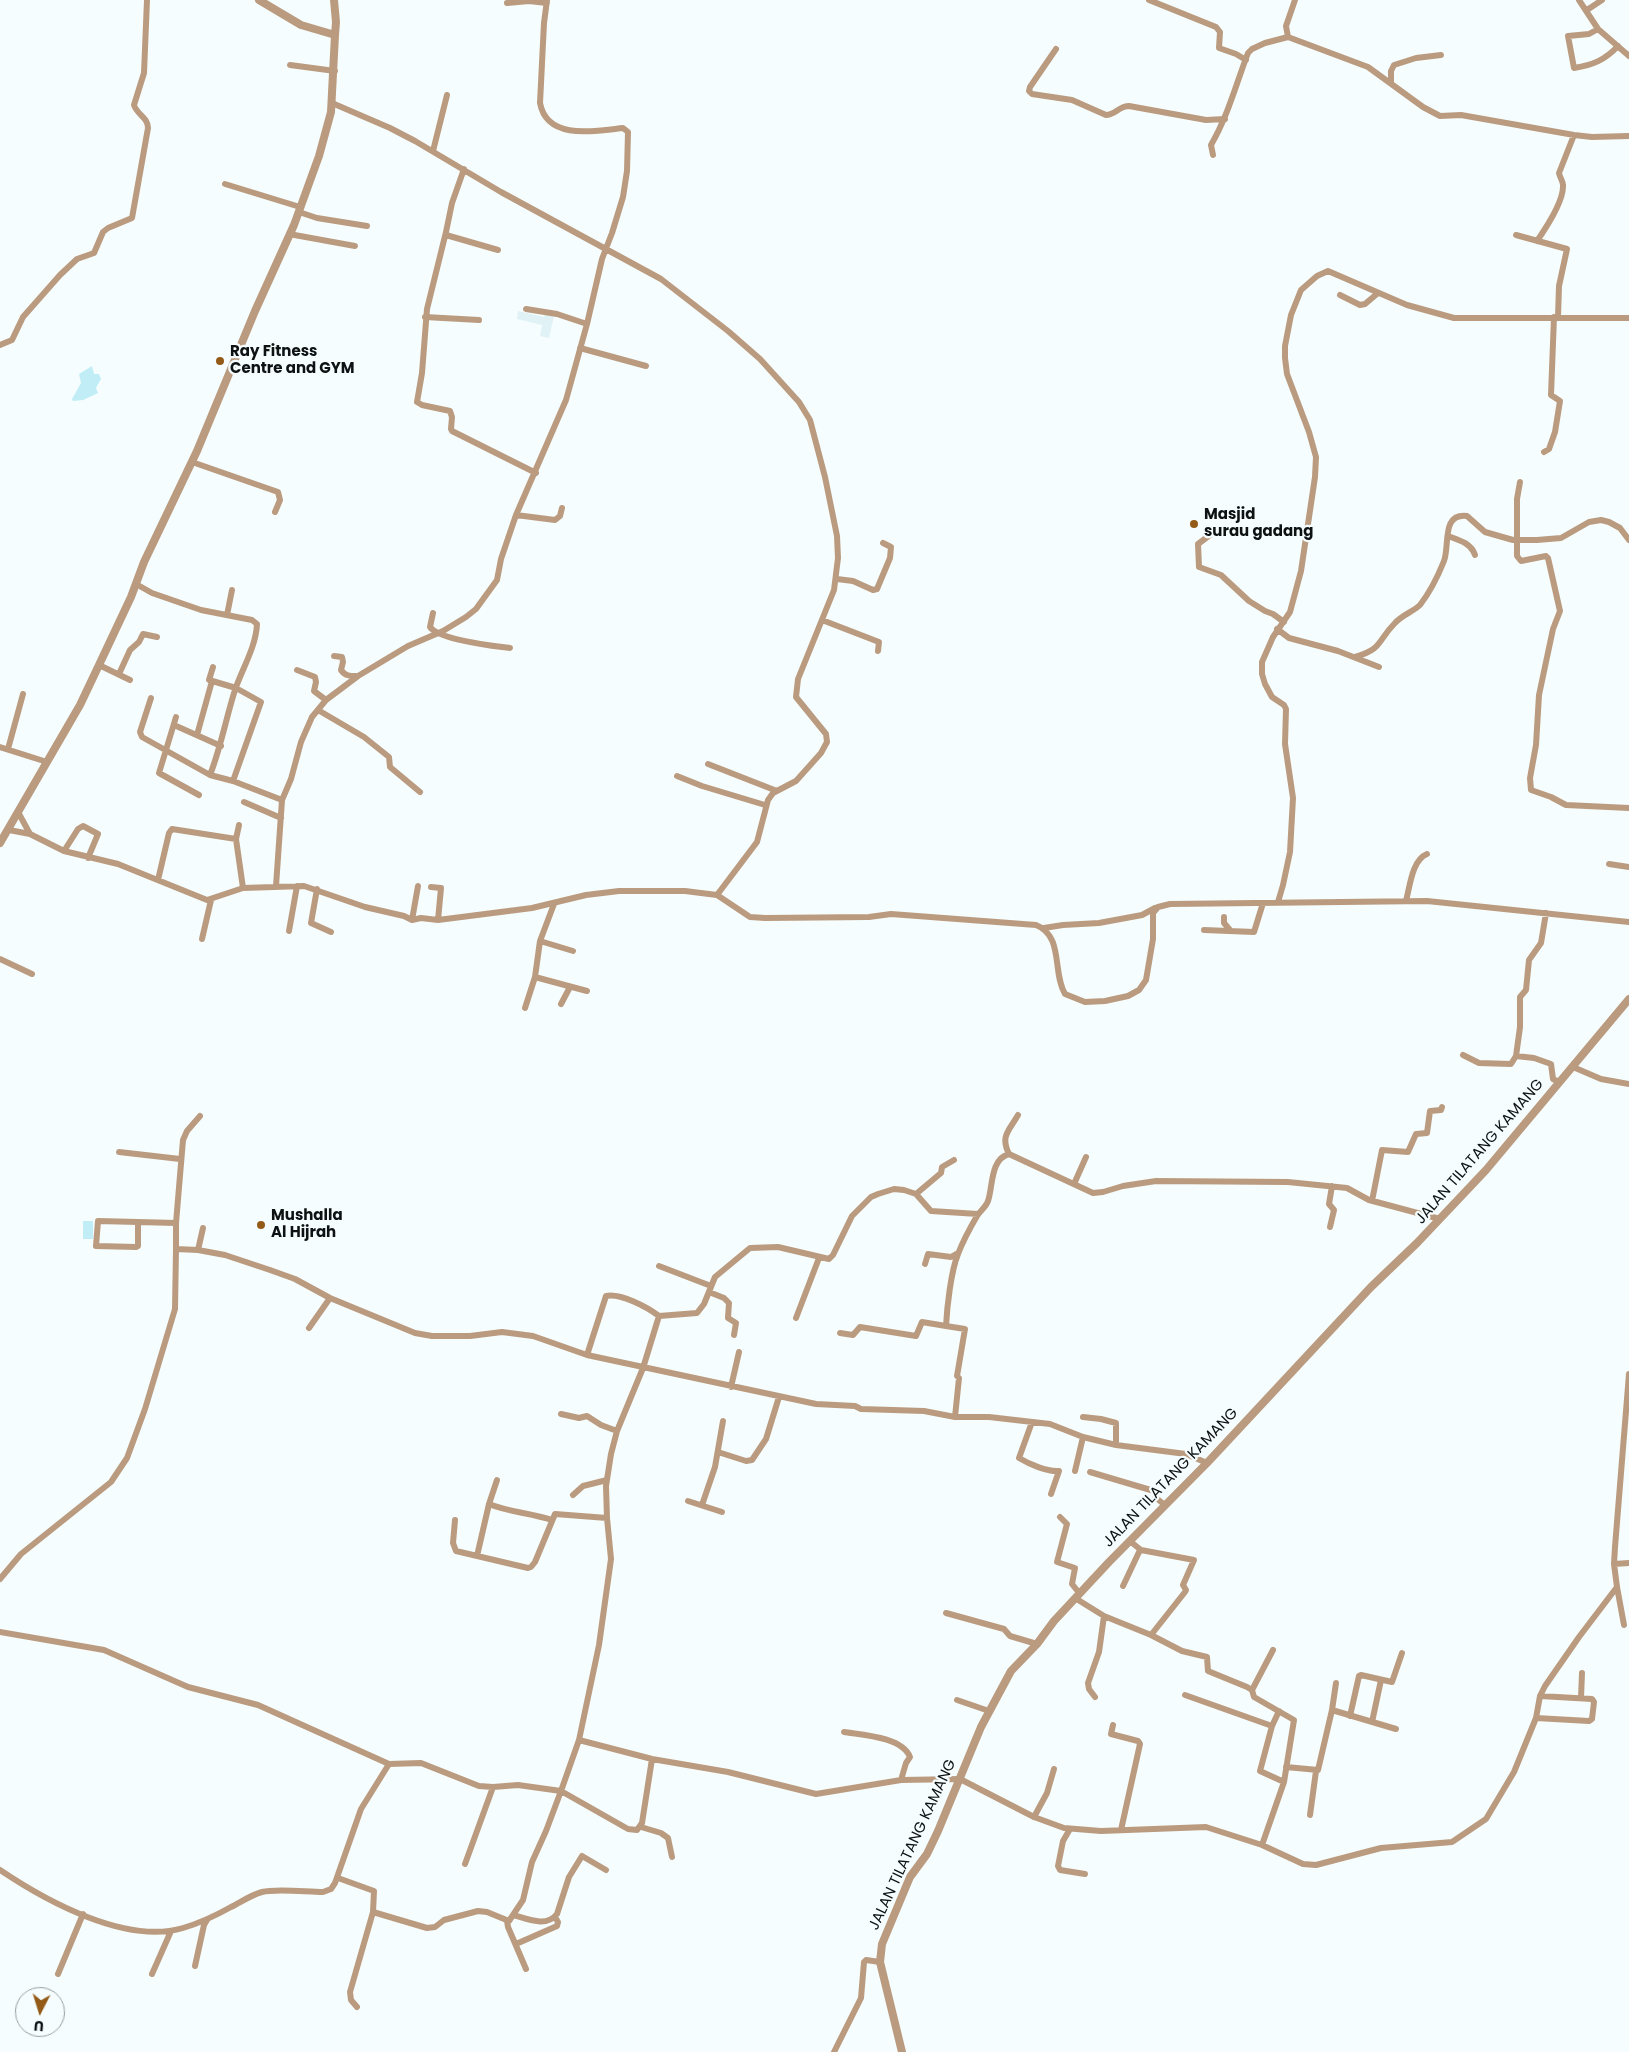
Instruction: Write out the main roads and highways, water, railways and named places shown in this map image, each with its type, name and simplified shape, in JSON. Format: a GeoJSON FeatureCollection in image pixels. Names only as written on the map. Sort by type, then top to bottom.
{"type":"FeatureCollection","features":[{"type":"Feature","properties":{"kind":"place","name":"Ray Fitness Centre and GYM"},"geometry":{"type":"Point","coordinates":[220,361]}},
{"type":"Feature","properties":{"kind":"place","name":"Masjid surau gadang"},"geometry":{"type":"Point","coordinates":[1194,524]}},
{"type":"Feature","properties":{"kind":"place","name":"Mushalla Al Hijrah"},"geometry":{"type":"Point","coordinates":[261,1225]}}]}
